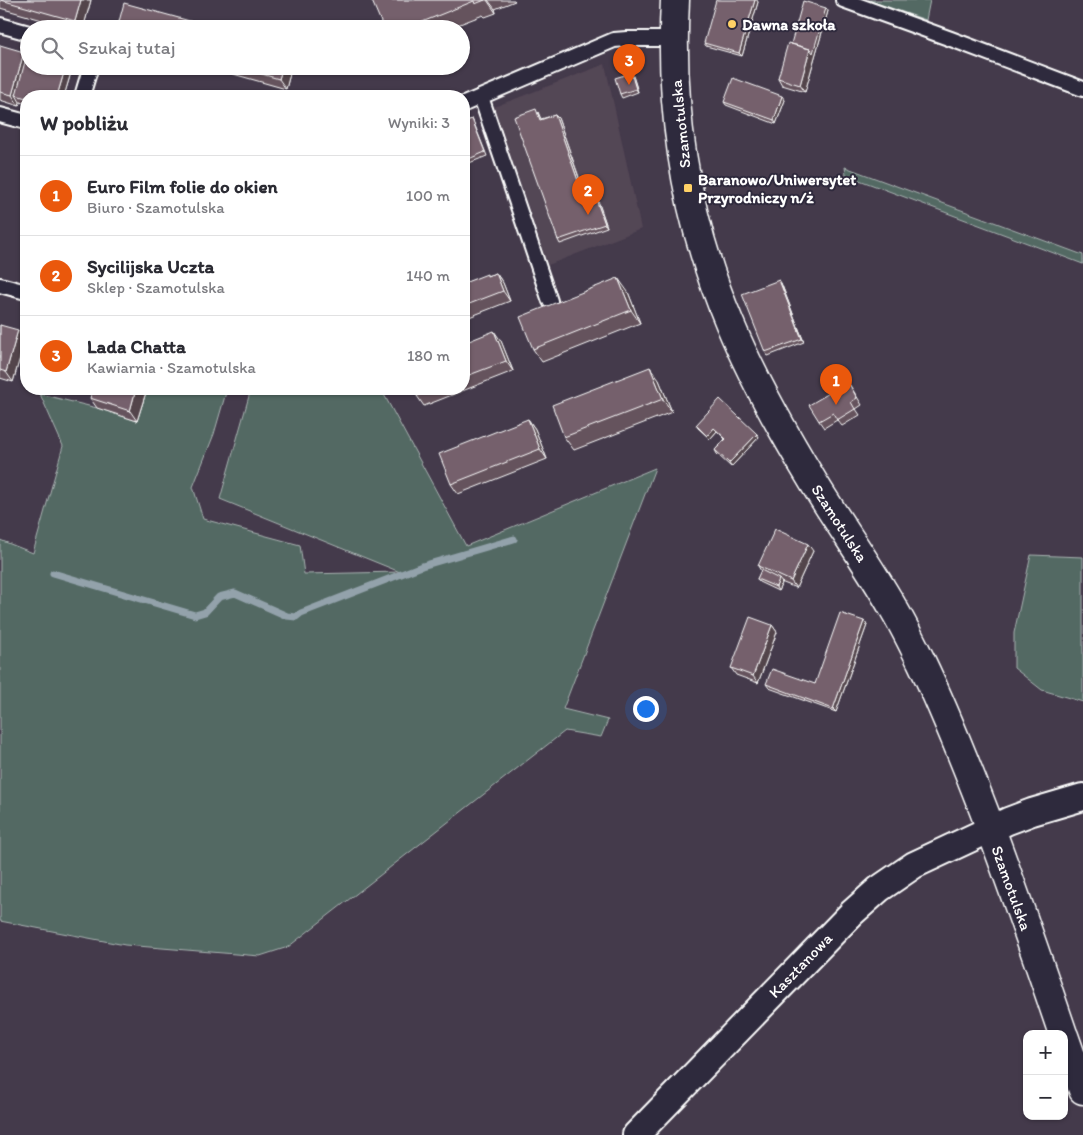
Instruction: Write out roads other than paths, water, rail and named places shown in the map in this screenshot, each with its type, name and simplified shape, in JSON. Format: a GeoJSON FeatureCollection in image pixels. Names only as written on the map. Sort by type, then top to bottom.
{"type":"FeatureCollection","features":[{"type":"Feature","properties":{"kind":"street","name":"Szamotulska"},"geometry":{"type":"LineString","coordinates":[[675,0],[676,112],[683,162],[694,214],[715,285],[746,360],[776,418],[893,607],[921,661],[969,770],[1062,1030]]}},
{"type":"Feature","properties":{"kind":"street","name":"Kasztanowa"},"geometry":{"type":"LineString","coordinates":[[636,1135],[845,920],[879,889],[914,865],[1008,821],[1083,797]]}},
{"type":"Feature","properties":{"kind":"street","name":"Szamotulska"},"geometry":{"type":"LineString","coordinates":[[1068,1047],[1083,1090]]}},
{"type":"Feature","properties":{"kind":"lane"},"geometry":{"type":"LineString","coordinates":[[843,0],[1083,88]]}},
{"type":"Feature","properties":{"kind":"lane"},"geometry":{"type":"LineString","coordinates":[[0,25],[20,31]]}},
{"type":"Feature","properties":{"kind":"lane"},"geometry":{"type":"LineString","coordinates":[[470,102],[614,40],[674,39]]}},
{"type":"Feature","properties":{"kind":"lane"},"geometry":{"type":"LineString","coordinates":[[84,90],[88,75]]}},
{"type":"Feature","properties":{"kind":"lane"},"geometry":{"type":"LineString","coordinates":[[481,97],[550,301]]}},
{"type":"Feature","properties":{"kind":"lane"},"geometry":{"type":"LineString","coordinates":[[0,116],[20,121]]}},
{"type":"Feature","properties":{"kind":"lane"},"geometry":{"type":"LineString","coordinates":[[0,285],[20,290]]}},
{"type":"Feature","properties":{"kind":"waterway"},"geometry":{"type":"LineString","coordinates":[[53,573],[195,615],[205,612],[219,597],[235,593],[287,616],[296,617],[301,613],[422,566],[514,539]]}},
{"type":"Feature","properties":{"kind":"place","name":"Dawna szkoła"},"geometry":{"type":"Point","coordinates":[732,24]}},
{"type":"Feature","properties":{"kind":"place","name":"Lada Chatta"},"geometry":{"type":"Point","coordinates":[629,85]}},
{"type":"Feature","properties":{"kind":"place","name":"Baranowo/Uniwersytet Przyrodniczy n/ż"},"geometry":{"type":"Point","coordinates":[688,188]}},
{"type":"Feature","properties":{"kind":"place","name":"Sycilijska Uczta"},"geometry":{"type":"Point","coordinates":[588,215]}},
{"type":"Feature","properties":{"kind":"place","name":"Euro Film folie do okien"},"geometry":{"type":"Point","coordinates":[836,405]}}]}
